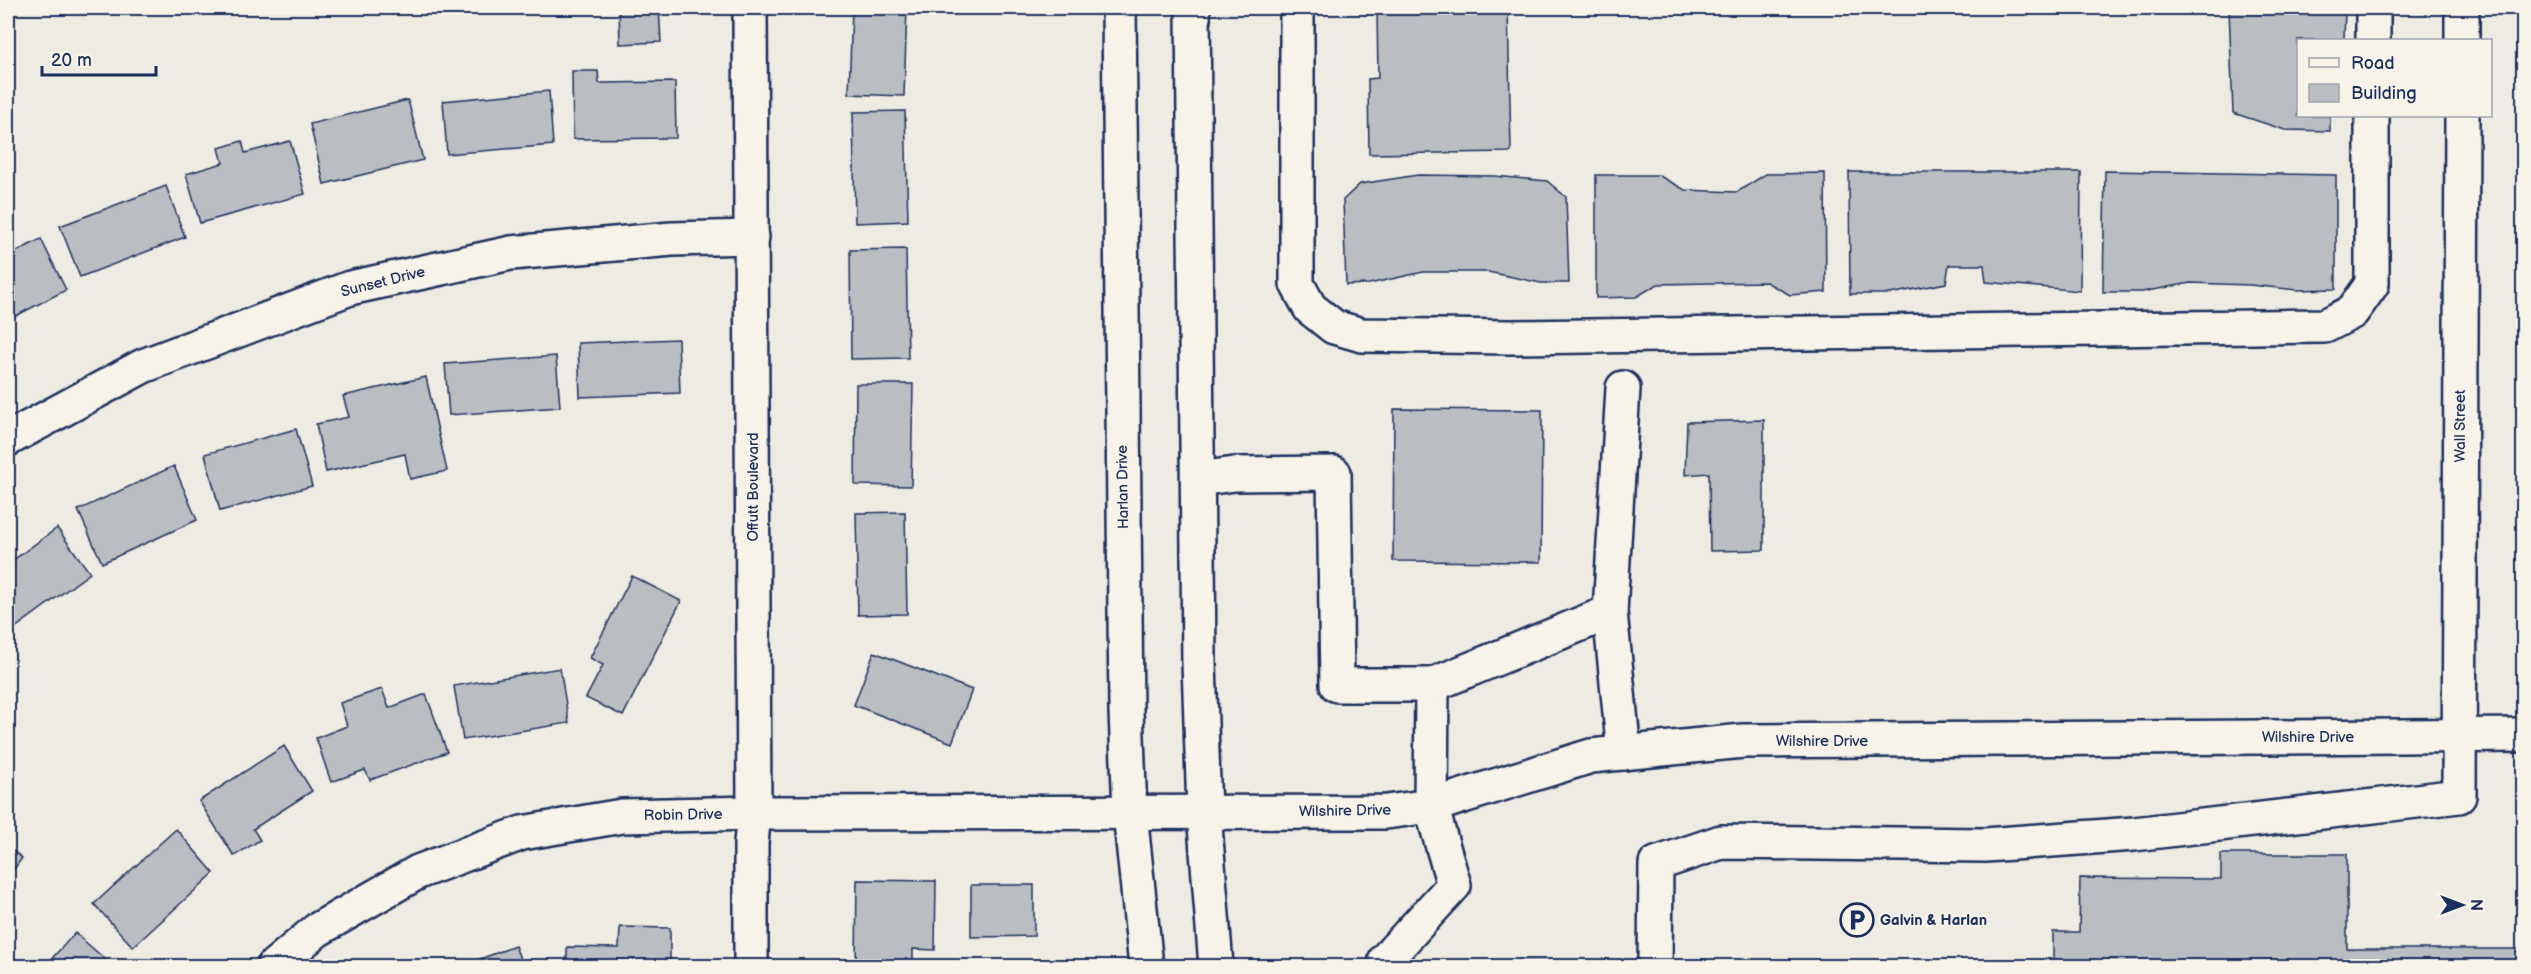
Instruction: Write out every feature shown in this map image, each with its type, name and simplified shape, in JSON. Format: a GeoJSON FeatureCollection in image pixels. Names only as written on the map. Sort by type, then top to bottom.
{"type":"FeatureCollection","features":[{"type":"Feature","properties":{"kind":"street","name":"Offutt Boulevard"},"geometry":{"type":"LineString","coordinates":[[750,8],[754,813],[750,843],[751,966]]}},
{"type":"Feature","properties":{"kind":"street","name":"Harlan Drive"},"geometry":{"type":"LineString","coordinates":[[1119,8],[1126,711],[1130,813],[1146,966]]}},
{"type":"Feature","properties":{"kind":"street"},"geometry":{"type":"LineString","coordinates":[[1193,8],[1204,813],[1216,966]]}},
{"type":"Feature","properties":{"kind":"street"},"geometry":{"type":"LineString","coordinates":[[1297,8],[1297,284],[1310,308],[1334,327],[1362,335],[1510,337],[2325,326],[2352,312],[2372,284],[2372,117]]}},
{"type":"Feature","properties":{"kind":"street"},"geometry":{"type":"LineString","coordinates":[[2373,8],[2373,39]]}},
{"type":"Feature","properties":{"kind":"street"},"geometry":{"type":"LineString","coordinates":[[2462,8],[2462,39]]}},
{"type":"Feature","properties":{"kind":"street","name":"Wall Street"},"geometry":{"type":"LineString","coordinates":[[1655,966],[1656,864],[1721,842],[1985,845],[2134,834],[2459,796],[2457,736],[2462,117]]}},
{"type":"Feature","properties":{"kind":"street","name":"Sunset Drive"},"geometry":{"type":"LineString","coordinates":[[8,439],[143,366],[350,288],[511,253],[672,239],[752,237]]}},
{"type":"Feature","properties":{"kind":"street"},"geometry":{"type":"LineString","coordinates":[[1623,388],[1610,612],[1624,753]]}},
{"type":"Feature","properties":{"kind":"street"},"geometry":{"type":"LineString","coordinates":[[1198,479],[1235,474],[1334,473],[1337,685],[1432,685],[1610,612]]}},
{"type":"Feature","properties":{"kind":"street"},"geometry":{"type":"LineString","coordinates":[[1387,966],[1386,959],[1454,885],[1431,806],[1432,685]]}},
{"type":"Feature","properties":{"kind":"street","name":"Wilshire Drive"},"geometry":{"type":"LineString","coordinates":[[1130,813],[1386,812],[1431,806],[1591,756],[1743,741],[2523,735]]}},
{"type":"Feature","properties":{"kind":"street","name":"Robin Drive"},"geometry":{"type":"LineString","coordinates":[[274,966],[317,930],[418,872],[522,833],[622,816],[754,813],[1130,813]]}},
{"type":"Feature","properties":{"kind":"building"},"geometry":{"type":"Polygon","coordinates":[[[619,8],[659,8],[661,42],[620,44],[619,8]]]}},
{"type":"Feature","properties":{"kind":"building"},"geometry":{"type":"Polygon","coordinates":[[[852,8],[907,8],[904,96],[849,94],[852,8]]]}},
{"type":"Feature","properties":{"kind":"building"},"geometry":{"type":"Polygon","coordinates":[[[1377,8],[1508,8],[1511,152],[1369,154],[1368,79],[1378,78],[1377,8]]]}},
{"type":"Feature","properties":{"kind":"building"},"geometry":{"type":"Polygon","coordinates":[[[2229,8],[2345,8],[2344,39],[2297,39],[2297,117],[2330,117],[2330,131],[2285,130],[2233,113],[2229,8]]]}},
{"type":"Feature","properties":{"kind":"building"},"geometry":{"type":"Polygon","coordinates":[[[572,71],[598,71],[599,83],[675,82],[676,138],[573,139],[572,71]]]}},
{"type":"Feature","properties":{"kind":"building"},"geometry":{"type":"Polygon","coordinates":[[[549,91],[553,145],[447,154],[443,101],[549,91]]]}},
{"type":"Feature","properties":{"kind":"building"},"geometry":{"type":"Polygon","coordinates":[[[408,100],[423,160],[324,184],[310,124],[408,100]]]}},
{"type":"Feature","properties":{"kind":"building"},"geometry":{"type":"Polygon","coordinates":[[[905,111],[908,221],[855,223],[853,112],[905,111]]]}},
{"type":"Feature","properties":{"kind":"building"},"geometry":{"type":"Polygon","coordinates":[[[242,141],[245,153],[290,141],[305,194],[200,223],[186,174],[223,163],[219,148],[242,141]]]}},
{"type":"Feature","properties":{"kind":"building"},"geometry":{"type":"Polygon","coordinates":[[[2105,171],[2336,175],[2336,289],[2297,290],[2250,285],[2190,283],[2142,292],[2103,292],[2105,171]]]}},
{"type":"Feature","properties":{"kind":"building"},"geometry":{"type":"Polygon","coordinates":[[[1849,172],[2081,172],[2080,291],[1986,282],[1984,265],[1949,265],[1946,283],[1890,294],[1850,294],[1849,172]]]}},
{"type":"Feature","properties":{"kind":"building"},"geometry":{"type":"Polygon","coordinates":[[[1825,173],[1826,292],[1790,295],[1766,282],[1658,284],[1636,297],[1596,298],[1596,175],[1658,175],[1685,190],[1737,192],[1766,174],[1825,173]]]}},
{"type":"Feature","properties":{"kind":"building"},"geometry":{"type":"Polygon","coordinates":[[[1418,175],[1495,176],[1547,181],[1566,197],[1569,283],[1541,283],[1488,272],[1423,272],[1369,284],[1346,285],[1343,200],[1360,184],[1418,175]]]}},
{"type":"Feature","properties":{"kind":"building"},"geometry":{"type":"Polygon","coordinates":[[[166,186],[185,237],[80,277],[60,226],[166,186]]]}},
{"type":"Feature","properties":{"kind":"building"},"geometry":{"type":"Polygon","coordinates":[[[41,239],[66,290],[8,320],[8,256],[41,239]]]}},
{"type":"Feature","properties":{"kind":"building"},"geometry":{"type":"Polygon","coordinates":[[[906,249],[908,358],[851,359],[850,250],[906,249]]]}},
{"type":"Feature","properties":{"kind":"building"},"geometry":{"type":"Polygon","coordinates":[[[678,339],[680,393],[580,397],[578,343],[678,339]]]}},
{"type":"Feature","properties":{"kind":"building"},"geometry":{"type":"Polygon","coordinates":[[[556,356],[560,407],[449,415],[445,364],[556,356]]]}},
{"type":"Feature","properties":{"kind":"building"},"geometry":{"type":"Polygon","coordinates":[[[426,377],[447,471],[410,479],[405,454],[326,472],[316,424],[349,417],[343,396],[426,377]]]}},
{"type":"Feature","properties":{"kind":"building"},"geometry":{"type":"Polygon","coordinates":[[[856,384],[913,384],[911,486],[855,485],[856,384]]]}},
{"type":"Feature","properties":{"kind":"building"},"geometry":{"type":"Polygon","coordinates":[[[1394,409],[1542,410],[1541,562],[1393,561],[1394,409]]]}},
{"type":"Feature","properties":{"kind":"building"},"geometry":{"type":"Polygon","coordinates":[[[1764,420],[1764,550],[1710,551],[1709,473],[1685,475],[1687,422],[1764,420]]]}},
{"type":"Feature","properties":{"kind":"building"},"geometry":{"type":"Polygon","coordinates":[[[296,429],[312,486],[220,511],[205,454],[296,429]]]}},
{"type":"Feature","properties":{"kind":"building"},"geometry":{"type":"Polygon","coordinates":[[[174,466],[197,520],[102,563],[78,510],[174,466]]]}},
{"type":"Feature","properties":{"kind":"building"},"geometry":{"type":"Polygon","coordinates":[[[905,512],[907,614],[858,615],[856,513],[905,512]]]}},
{"type":"Feature","properties":{"kind":"building"},"geometry":{"type":"Polygon","coordinates":[[[57,528],[90,573],[8,633],[8,564],[57,528]]]}},
{"type":"Feature","properties":{"kind":"building"},"geometry":{"type":"Polygon","coordinates":[[[632,576],[681,601],[623,716],[586,698],[603,665],[590,658],[632,576]]]}},
{"type":"Feature","properties":{"kind":"building"},"geometry":{"type":"Polygon","coordinates":[[[874,652],[972,690],[952,743],[854,705],[874,652]]]}},
{"type":"Feature","properties":{"kind":"building"},"geometry":{"type":"Polygon","coordinates":[[[560,668],[569,723],[463,740],[454,686],[560,668]]]}},
{"type":"Feature","properties":{"kind":"building"},"geometry":{"type":"Polygon","coordinates":[[[382,689],[389,708],[426,694],[447,752],[370,780],[365,770],[331,782],[316,738],[347,726],[340,703],[382,689]]]}},
{"type":"Feature","properties":{"kind":"building"},"geometry":{"type":"Polygon","coordinates":[[[284,746],[312,791],[253,829],[260,840],[234,856],[199,801],[284,746]]]}},
{"type":"Feature","properties":{"kind":"building"},"geometry":{"type":"Polygon","coordinates":[[[176,829],[214,873],[133,947],[94,904],[176,829]]]}},
{"type":"Feature","properties":{"kind":"building"},"geometry":{"type":"Polygon","coordinates":[[[8,847],[22,858],[8,878],[8,847]]]}},
{"type":"Feature","properties":{"kind":"building"},"geometry":{"type":"Polygon","coordinates":[[[2221,854],[2347,854],[2347,949],[2522,949],[2522,966],[2053,966],[2053,932],[2079,932],[2080,878],[2221,879],[2221,854]]]}},
{"type":"Feature","properties":{"kind":"building"},"geometry":{"type":"Polygon","coordinates":[[[857,880],[936,881],[935,950],[913,949],[913,966],[856,966],[857,880]]]}},
{"type":"Feature","properties":{"kind":"building"},"geometry":{"type":"Polygon","coordinates":[[[971,885],[1034,885],[1034,936],[971,937],[971,885]]]}},
{"type":"Feature","properties":{"kind":"building"},"geometry":{"type":"Polygon","coordinates":[[[620,927],[670,928],[670,966],[567,966],[567,947],[619,948],[620,927]]]}},
{"type":"Feature","properties":{"kind":"building"},"geometry":{"type":"Polygon","coordinates":[[[75,933],[113,966],[45,966],[75,933]]]}},
{"type":"Feature","properties":{"kind":"building"},"geometry":{"type":"Polygon","coordinates":[[[515,946],[523,966],[461,966],[515,946]]]}},
{"type":"Feature","properties":{"kind":"building"},"geometry":{"type":"Polygon","coordinates":[[[1457,961],[1584,962],[1584,966],[1457,966],[1457,961]]]}},
{"type":"Feature","properties":{"kind":"place","name":"Galvin & Harlan"},"geometry":{"type":"Point","coordinates":[1857,920]}}]}
